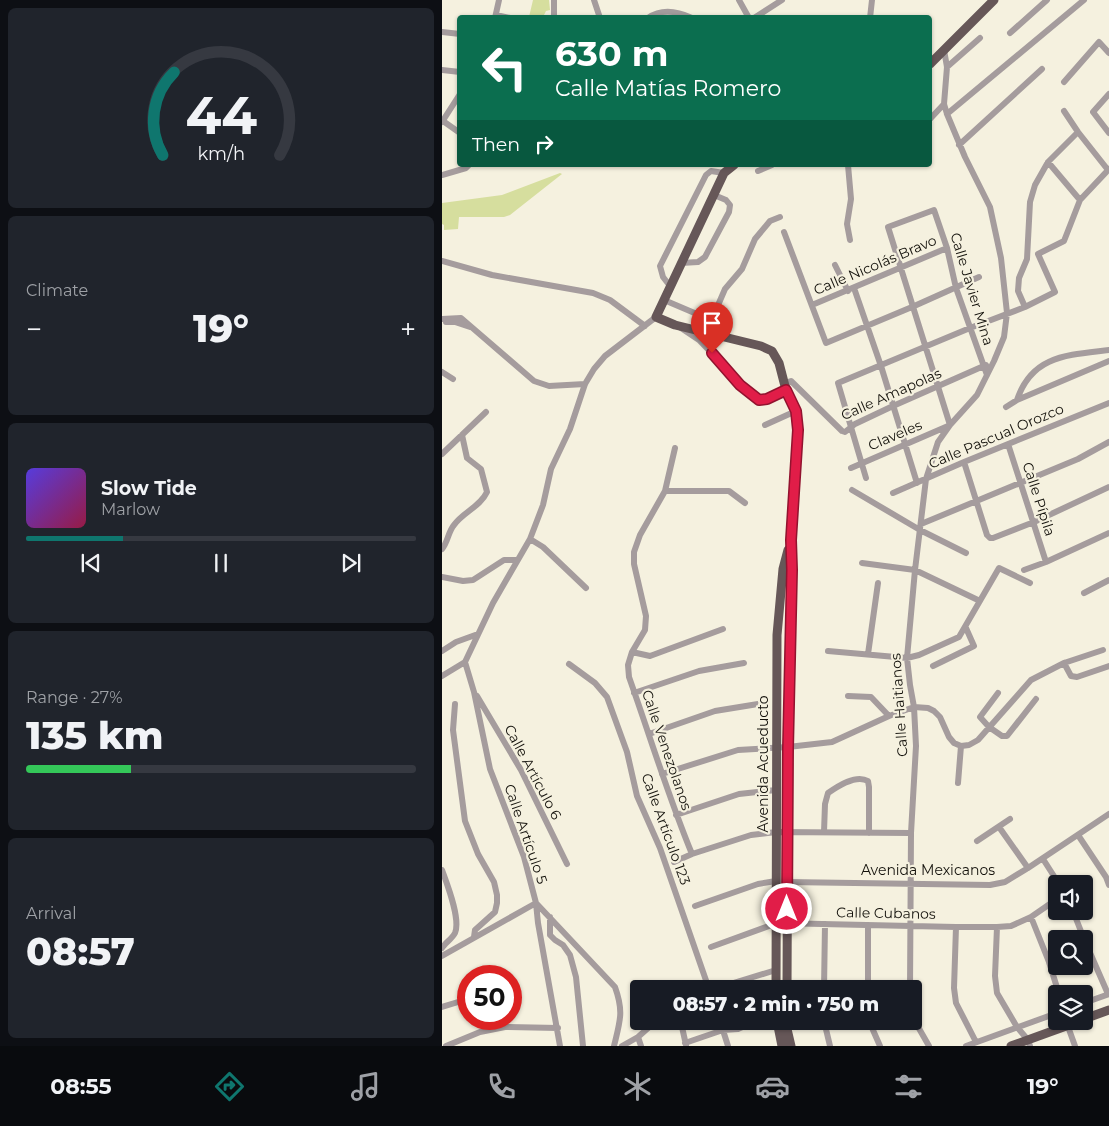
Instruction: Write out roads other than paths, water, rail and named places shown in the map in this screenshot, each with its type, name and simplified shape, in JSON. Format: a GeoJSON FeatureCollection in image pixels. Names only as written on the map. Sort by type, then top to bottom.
{"type":"FeatureCollection","features":[{"type":"Feature","properties":{"kind":"main road"},"geometry":{"type":"LineString","coordinates":[[932,62],[994,0]]}},
{"type":"Feature","properties":{"kind":"main road"},"geometry":{"type":"LineString","coordinates":[[656,317],[724,173],[732,167]]}},
{"type":"Feature","properties":{"kind":"main road","name":"Avenida Acueducto"},"geometry":{"type":"LineString","coordinates":[[656,317],[675,325],[761,346],[772,351],[779,363],[796,411],[798,430],[791,540],[787,980]]}},
{"type":"Feature","properties":{"kind":"main road","name":"Avenida Acueducto"},"geometry":{"type":"LineString","coordinates":[[776,980],[777,635],[783,569],[791,540]]}},
{"type":"Feature","properties":{"kind":"main road"},"geometry":{"type":"LineString","coordinates":[[1093,1016],[1108,1010]]}},
{"type":"Feature","properties":{"kind":"main road"},"geometry":{"type":"LineString","coordinates":[[779,1030],[782,1046]]}},
{"type":"Feature","properties":{"kind":"main road"},"geometry":{"type":"LineString","coordinates":[[787,1030],[791,1046]]}},
{"type":"Feature","properties":{"kind":"main road"},"geometry":{"type":"LineString","coordinates":[[1011,1046],[1029,1043],[1055,1030]]}},
{"type":"Feature","properties":{"kind":"street"},"geometry":{"type":"LineString","coordinates":[[496,15],[499,0]]}},
{"type":"Feature","properties":{"kind":"street"},"geometry":{"type":"LineString","coordinates":[[554,0],[554,15]]}},
{"type":"Feature","properties":{"kind":"street"},"geometry":{"type":"LineString","coordinates":[[739,0],[747,15]]}},
{"type":"Feature","properties":{"kind":"street"},"geometry":{"type":"LineString","coordinates":[[759,15],[782,0]]}},
{"type":"Feature","properties":{"kind":"street"},"geometry":{"type":"LineString","coordinates":[[870,15],[872,0]]}},
{"type":"Feature","properties":{"kind":"street"},"geometry":{"type":"LineString","coordinates":[[1010,33],[1047,0]]}},
{"type":"Feature","properties":{"kind":"street"},"geometry":{"type":"LineString","coordinates":[[946,114],[1084,0]]}},
{"type":"Feature","properties":{"kind":"street"},"geometry":{"type":"LineString","coordinates":[[594,2],[599,15]]}},
{"type":"Feature","properties":{"kind":"street"},"geometry":{"type":"LineString","coordinates":[[654,15],[662,11],[678,12],[685,15]]}},
{"type":"Feature","properties":{"kind":"street"},"geometry":{"type":"LineString","coordinates":[[442,32],[457,34]]}},
{"type":"Feature","properties":{"kind":"street"},"geometry":{"type":"LineString","coordinates":[[947,67],[980,38]]}},
{"type":"Feature","properties":{"kind":"street"},"geometry":{"type":"LineString","coordinates":[[1064,82],[1099,42],[1108,53]]}},
{"type":"Feature","properties":{"kind":"street","name":"Calle Haitianos"},"geometry":{"type":"LineString","coordinates":[[910,980],[911,834],[916,746],[914,707],[907,658],[926,479],[938,442],[977,394],[994,361],[1004,337],[1007,313],[1001,258],[990,207],[959,145],[946,114],[944,104],[947,67],[944,50]]}},
{"type":"Feature","properties":{"kind":"street"},"geometry":{"type":"LineString","coordinates":[[959,145],[1042,69]]}},
{"type":"Feature","properties":{"kind":"street"},"geometry":{"type":"LineString","coordinates":[[442,70],[457,72]]}},
{"type":"Feature","properties":{"kind":"street"},"geometry":{"type":"LineString","coordinates":[[1108,94],[1093,112],[1108,132]]}},
{"type":"Feature","properties":{"kind":"street"},"geometry":{"type":"LineString","coordinates":[[457,100],[442,122],[457,131]]}},
{"type":"Feature","properties":{"kind":"street"},"geometry":{"type":"LineString","coordinates":[[932,117],[944,104]]}},
{"type":"Feature","properties":{"kind":"street"},"geometry":{"type":"LineString","coordinates":[[442,108],[451,109]]}},
{"type":"Feature","properties":{"kind":"street"},"geometry":{"type":"LineString","coordinates":[[866,478],[838,383],[1025,307],[1055,292],[1038,254],[1064,241],[1080,200],[1108,170],[1064,112]]}},
{"type":"Feature","properties":{"kind":"street"},"geometry":{"type":"LineString","coordinates":[[1025,307],[1018,291],[1019,278],[1027,259],[1030,202],[1035,185],[1048,162],[1078,132]]}},
{"type":"Feature","properties":{"kind":"street"},"geometry":{"type":"LineString","coordinates":[[1048,162],[1080,200]]}},
{"type":"Feature","properties":{"kind":"street"},"geometry":{"type":"LineString","coordinates":[[442,175],[467,167]]}},
{"type":"Feature","properties":{"kind":"street"},"geometry":{"type":"LineString","coordinates":[[758,171],[767,167]]}},
{"type":"Feature","properties":{"kind":"street"},"geometry":{"type":"LineString","coordinates":[[848,167],[851,199],[847,224],[850,240]]}},
{"type":"Feature","properties":{"kind":"street"},"geometry":{"type":"LineString","coordinates":[[670,286],[663,277],[660,266],[706,174],[711,171],[724,173]]}},
{"type":"Feature","properties":{"kind":"street"},"geometry":{"type":"LineString","coordinates":[[681,263],[698,262],[705,256],[729,212],[730,205],[726,200],[714,195]]}},
{"type":"Feature","properties":{"kind":"street","name":"Calle Javier Mina"},"geometry":{"type":"LineString","coordinates":[[901,268],[888,227],[934,210],[947,248],[956,288],[987,375]]}},
{"type":"Feature","properties":{"kind":"street"},"geometry":{"type":"LineString","coordinates":[[706,333],[725,289],[742,269],[755,239],[770,221],[780,217]]}},
{"type":"Feature","properties":{"kind":"street"},"geometry":{"type":"LineString","coordinates":[[784,232],[826,343],[978,277]]}},
{"type":"Feature","properties":{"kind":"street","name":"Calle Nicolás Bravo"},"geometry":{"type":"LineString","coordinates":[[812,305],[947,248]]}},
{"type":"Feature","properties":{"kind":"street"},"geometry":{"type":"LineString","coordinates":[[442,261],[492,275],[593,293],[610,300],[645,326]]}},
{"type":"Feature","properties":{"kind":"street"},"geometry":{"type":"LineString","coordinates":[[835,265],[851,290],[867,326],[917,483]]}},
{"type":"Feature","properties":{"kind":"street"},"geometry":{"type":"LineString","coordinates":[[901,268],[950,426]]}},
{"type":"Feature","properties":{"kind":"street"},"geometry":{"type":"LineString","coordinates":[[664,300],[711,320]]}},
{"type":"Feature","properties":{"kind":"street"},"geometry":{"type":"LineString","coordinates":[[442,676],[465,662],[493,603],[530,539],[543,505],[551,469],[570,429],[585,384],[605,356],[656,317]]}},
{"type":"Feature","properties":{"kind":"street"},"geometry":{"type":"LineString","coordinates":[[445,320],[461,318],[534,382],[550,386],[585,384]]}},
{"type":"Feature","properties":{"kind":"street"},"geometry":{"type":"LineString","coordinates":[[675,325],[699,340],[740,385],[759,400],[767,399],[786,387]]}},
{"type":"Feature","properties":{"kind":"street"},"geometry":{"type":"LineString","coordinates":[[1016,400],[1021,387],[1042,364],[1064,355],[1108,350]]}},
{"type":"Feature","properties":{"kind":"street","name":"Calle Amapolas"},"geometry":{"type":"LineString","coordinates":[[786,387],[791,381],[845,432],[851,427],[893,406],[994,361]]}},
{"type":"Feature","properties":{"kind":"street"},"geometry":{"type":"LineString","coordinates":[[1006,408],[1016,400],[1108,361]]}},
{"type":"Feature","properties":{"kind":"street"},"geometry":{"type":"LineString","coordinates":[[443,374],[453,379]]}},
{"type":"Feature","properties":{"kind":"street","name":"Calle Pascual Orozco"},"geometry":{"type":"LineString","coordinates":[[894,494],[964,462],[1108,403]]}},
{"type":"Feature","properties":{"kind":"street"},"geometry":{"type":"LineString","coordinates":[[765,425],[796,411]]}},
{"type":"Feature","properties":{"kind":"street"},"geometry":{"type":"LineString","coordinates":[[442,454],[486,412]]}},
{"type":"Feature","properties":{"kind":"street","name":"Claveles"},"geometry":{"type":"LineString","coordinates":[[850,468],[950,426]]}},
{"type":"Feature","properties":{"kind":"street"},"geometry":{"type":"LineString","coordinates":[[442,550],[452,527],[473,509],[487,492],[481,469],[468,458],[462,435]]}},
{"type":"Feature","properties":{"kind":"street"},"geometry":{"type":"LineString","coordinates":[[920,527],[1078,459],[1108,442]]}},
{"type":"Feature","properties":{"kind":"street","name":"Calle Pípila"},"geometry":{"type":"LineString","coordinates":[[1008,444],[1046,562]]}},
{"type":"Feature","properties":{"kind":"street","name":"Calle Venezolanos"},"geometry":{"type":"LineString","coordinates":[[675,448],[665,492],[640,535],[634,552],[634,564],[646,616],[645,630],[632,652],[628,665],[629,677],[634,693],[676,815],[692,854]]}},
{"type":"Feature","properties":{"kind":"street"},"geometry":{"type":"LineString","coordinates":[[964,462],[987,535],[990,538],[1034,522],[1108,487]]}},
{"type":"Feature","properties":{"kind":"street"},"geometry":{"type":"LineString","coordinates":[[852,490],[966,553]]}},
{"type":"Feature","properties":{"kind":"street"},"geometry":{"type":"LineString","coordinates":[[665,492],[729,491],[745,503]]}},
{"type":"Feature","properties":{"kind":"street"},"geometry":{"type":"LineString","coordinates":[[1024,570],[1046,562],[1108,533]]}},
{"type":"Feature","properties":{"kind":"street"},"geometry":{"type":"LineString","coordinates":[[530,539],[542,547],[586,588]]}},
{"type":"Feature","properties":{"kind":"street"},"geometry":{"type":"LineString","coordinates":[[442,577],[473,580],[504,560],[517,560]]}},
{"type":"Feature","properties":{"kind":"street"},"geometry":{"type":"LineString","coordinates":[[862,563],[915,570],[980,602]]}},
{"type":"Feature","properties":{"kind":"street"},"geometry":{"type":"LineString","coordinates":[[828,651],[907,658],[919,656],[959,637],[966,628],[999,568],[1030,583]]}},
{"type":"Feature","properties":{"kind":"street"},"geometry":{"type":"LineString","coordinates":[[1084,593],[1108,580]]}},
{"type":"Feature","properties":{"kind":"street"},"geometry":{"type":"LineString","coordinates":[[868,654],[878,583]]}},
{"type":"Feature","properties":{"kind":"street"},"geometry":{"type":"LineString","coordinates":[[933,666],[974,646],[966,628]]}},
{"type":"Feature","properties":{"kind":"street"},"geometry":{"type":"LineString","coordinates":[[632,652],[650,656],[722,629]]}},
{"type":"Feature","properties":{"kind":"street"},"geometry":{"type":"LineString","coordinates":[[442,651],[456,642],[478,634]]}},
{"type":"Feature","properties":{"kind":"street"},"geometry":{"type":"LineString","coordinates":[[662,774],[738,750],[788,748],[832,742],[889,716],[914,707],[934,710],[940,717],[954,743],[961,746],[969,745],[978,740],[1031,680],[1064,663],[1103,650]]}},
{"type":"Feature","properties":{"kind":"street","name":"Calle Artículo 5"},"geometry":{"type":"LineString","coordinates":[[465,662],[474,692],[490,770],[524,857],[536,902],[560,1046]]}},
{"type":"Feature","properties":{"kind":"street"},"geometry":{"type":"LineString","coordinates":[[634,693],[699,671],[744,663]]}},
{"type":"Feature","properties":{"kind":"street"},"geometry":{"type":"LineString","coordinates":[[1064,663],[1071,676],[1077,677],[1108,666]]}},
{"type":"Feature","properties":{"kind":"street","name":"Calle Artículo 123"},"geometry":{"type":"LineString","coordinates":[[569,664],[595,683],[607,697],[627,752],[637,796],[660,848],[705,980]]}},
{"type":"Feature","properties":{"kind":"street","name":"Calle Artículo 6"},"geometry":{"type":"LineString","coordinates":[[474,692],[521,770],[567,864]]}},
{"type":"Feature","properties":{"kind":"street"},"geometry":{"type":"LineString","coordinates":[[998,693],[980,717],[989,727],[1002,736],[1006,736],[1036,699]]}},
{"type":"Feature","properties":{"kind":"street"},"geometry":{"type":"LineString","coordinates":[[848,696],[871,698],[889,716]]}},
{"type":"Feature","properties":{"kind":"street"},"geometry":{"type":"LineString","coordinates":[[455,704],[453,730],[465,821],[478,854],[494,882],[497,895],[495,912],[474,930],[474,937]]}},
{"type":"Feature","properties":{"kind":"street"},"geometry":{"type":"LineString","coordinates":[[649,734],[714,711],[758,704]]}},
{"type":"Feature","properties":{"kind":"street"},"geometry":{"type":"LineString","coordinates":[[958,784],[961,746]]}},
{"type":"Feature","properties":{"kind":"street"},"geometry":{"type":"LineString","coordinates":[[824,832],[825,804],[828,793],[858,778],[863,778],[868,781],[869,787],[869,833]]}},
{"type":"Feature","properties":{"kind":"street"},"geometry":{"type":"LineString","coordinates":[[676,815],[740,794],[776,790]]}},
{"type":"Feature","properties":{"kind":"street","name":"Avenida Mexicanos"},"geometry":{"type":"LineString","coordinates":[[787,882],[990,885],[1005,882],[1043,859],[1108,814]]}},
{"type":"Feature","properties":{"kind":"street"},"geometry":{"type":"LineString","coordinates":[[978,841],[1010,819]]}},
{"type":"Feature","properties":{"kind":"street"},"geometry":{"type":"LineString","coordinates":[[999,827],[1028,868]]}},
{"type":"Feature","properties":{"kind":"street"},"geometry":{"type":"LineString","coordinates":[[674,862],[692,854],[751,835],[776,832],[911,834]]}},
{"type":"Feature","properties":{"kind":"street"},"geometry":{"type":"LineString","coordinates":[[1078,835],[1106,877],[1108,885]]}},
{"type":"Feature","properties":{"kind":"street"},"geometry":{"type":"LineString","coordinates":[[1043,859],[1053,875]]}},
{"type":"Feature","properties":{"kind":"street"},"geometry":{"type":"LineString","coordinates":[[442,870],[452,899],[456,927],[454,934],[442,948]]}},
{"type":"Feature","properties":{"kind":"street"},"geometry":{"type":"LineString","coordinates":[[695,906],[758,884],[776,881]]}},
{"type":"Feature","properties":{"kind":"street"},"geometry":{"type":"LineString","coordinates":[[442,956],[536,902],[615,987],[622,1013],[614,1046]]}},
{"type":"Feature","properties":{"kind":"street","name":"Calle Cubanos"},"geometry":{"type":"LineString","coordinates":[[711,948],[777,923],[911,927],[997,927],[1012,926],[1031,917],[1048,905]]}},
{"type":"Feature","properties":{"kind":"street"},"geometry":{"type":"LineString","coordinates":[[550,917],[550,935],[563,945],[570,955],[576,977],[583,1046]]}},
{"type":"Feature","properties":{"kind":"street"},"geometry":{"type":"LineString","coordinates":[[1031,917],[1056,985]]}},
{"type":"Feature","properties":{"kind":"street"},"geometry":{"type":"LineString","coordinates":[[824,980],[825,924]]}},
{"type":"Feature","properties":{"kind":"street"},"geometry":{"type":"LineString","coordinates":[[868,925],[868,980]]}},
{"type":"Feature","properties":{"kind":"street"},"geometry":{"type":"LineString","coordinates":[[956,927],[954,988],[956,1003],[976,1042]]}},
{"type":"Feature","properties":{"kind":"street"},"geometry":{"type":"LineString","coordinates":[[997,927],[995,976],[997,993],[1029,1043]]}},
{"type":"Feature","properties":{"kind":"street"},"geometry":{"type":"LineString","coordinates":[[1093,960],[1108,994],[1093,1000]]}},
{"type":"Feature","properties":{"kind":"street"},"geometry":{"type":"LineString","coordinates":[[743,980],[776,970]]}},
{"type":"Feature","properties":{"kind":"street"},"geometry":{"type":"LineString","coordinates":[[442,1007],[457,1002]]}},
{"type":"Feature","properties":{"kind":"street"},"geometry":{"type":"LineString","coordinates":[[966,1046],[1048,1016]]}},
{"type":"Feature","properties":{"kind":"street"},"geometry":{"type":"LineString","coordinates":[[446,1046],[480,1032],[506,1027],[558,1028]]}},
{"type":"Feature","properties":{"kind":"street"},"geometry":{"type":"LineString","coordinates":[[622,1046],[646,1030]]}},
{"type":"Feature","properties":{"kind":"street"},"geometry":{"type":"LineString","coordinates":[[683,1030],[686,1044],[723,1030],[728,1046]]}},
{"type":"Feature","properties":{"kind":"street"},"geometry":{"type":"LineString","coordinates":[[826,1030],[830,1046]]}},
{"type":"Feature","properties":{"kind":"street"},"geometry":{"type":"LineString","coordinates":[[873,1030],[880,1046]]}},
{"type":"Feature","properties":{"kind":"street"},"geometry":{"type":"LineString","coordinates":[[920,1030],[929,1046]]}},
{"type":"Feature","properties":{"kind":"street"},"geometry":{"type":"LineString","coordinates":[[1069,1030],[1075,1046]]}},
{"type":"Feature","properties":{"kind":"street"},"geometry":{"type":"LineString","coordinates":[[638,1037],[641,1046]]}}]}
